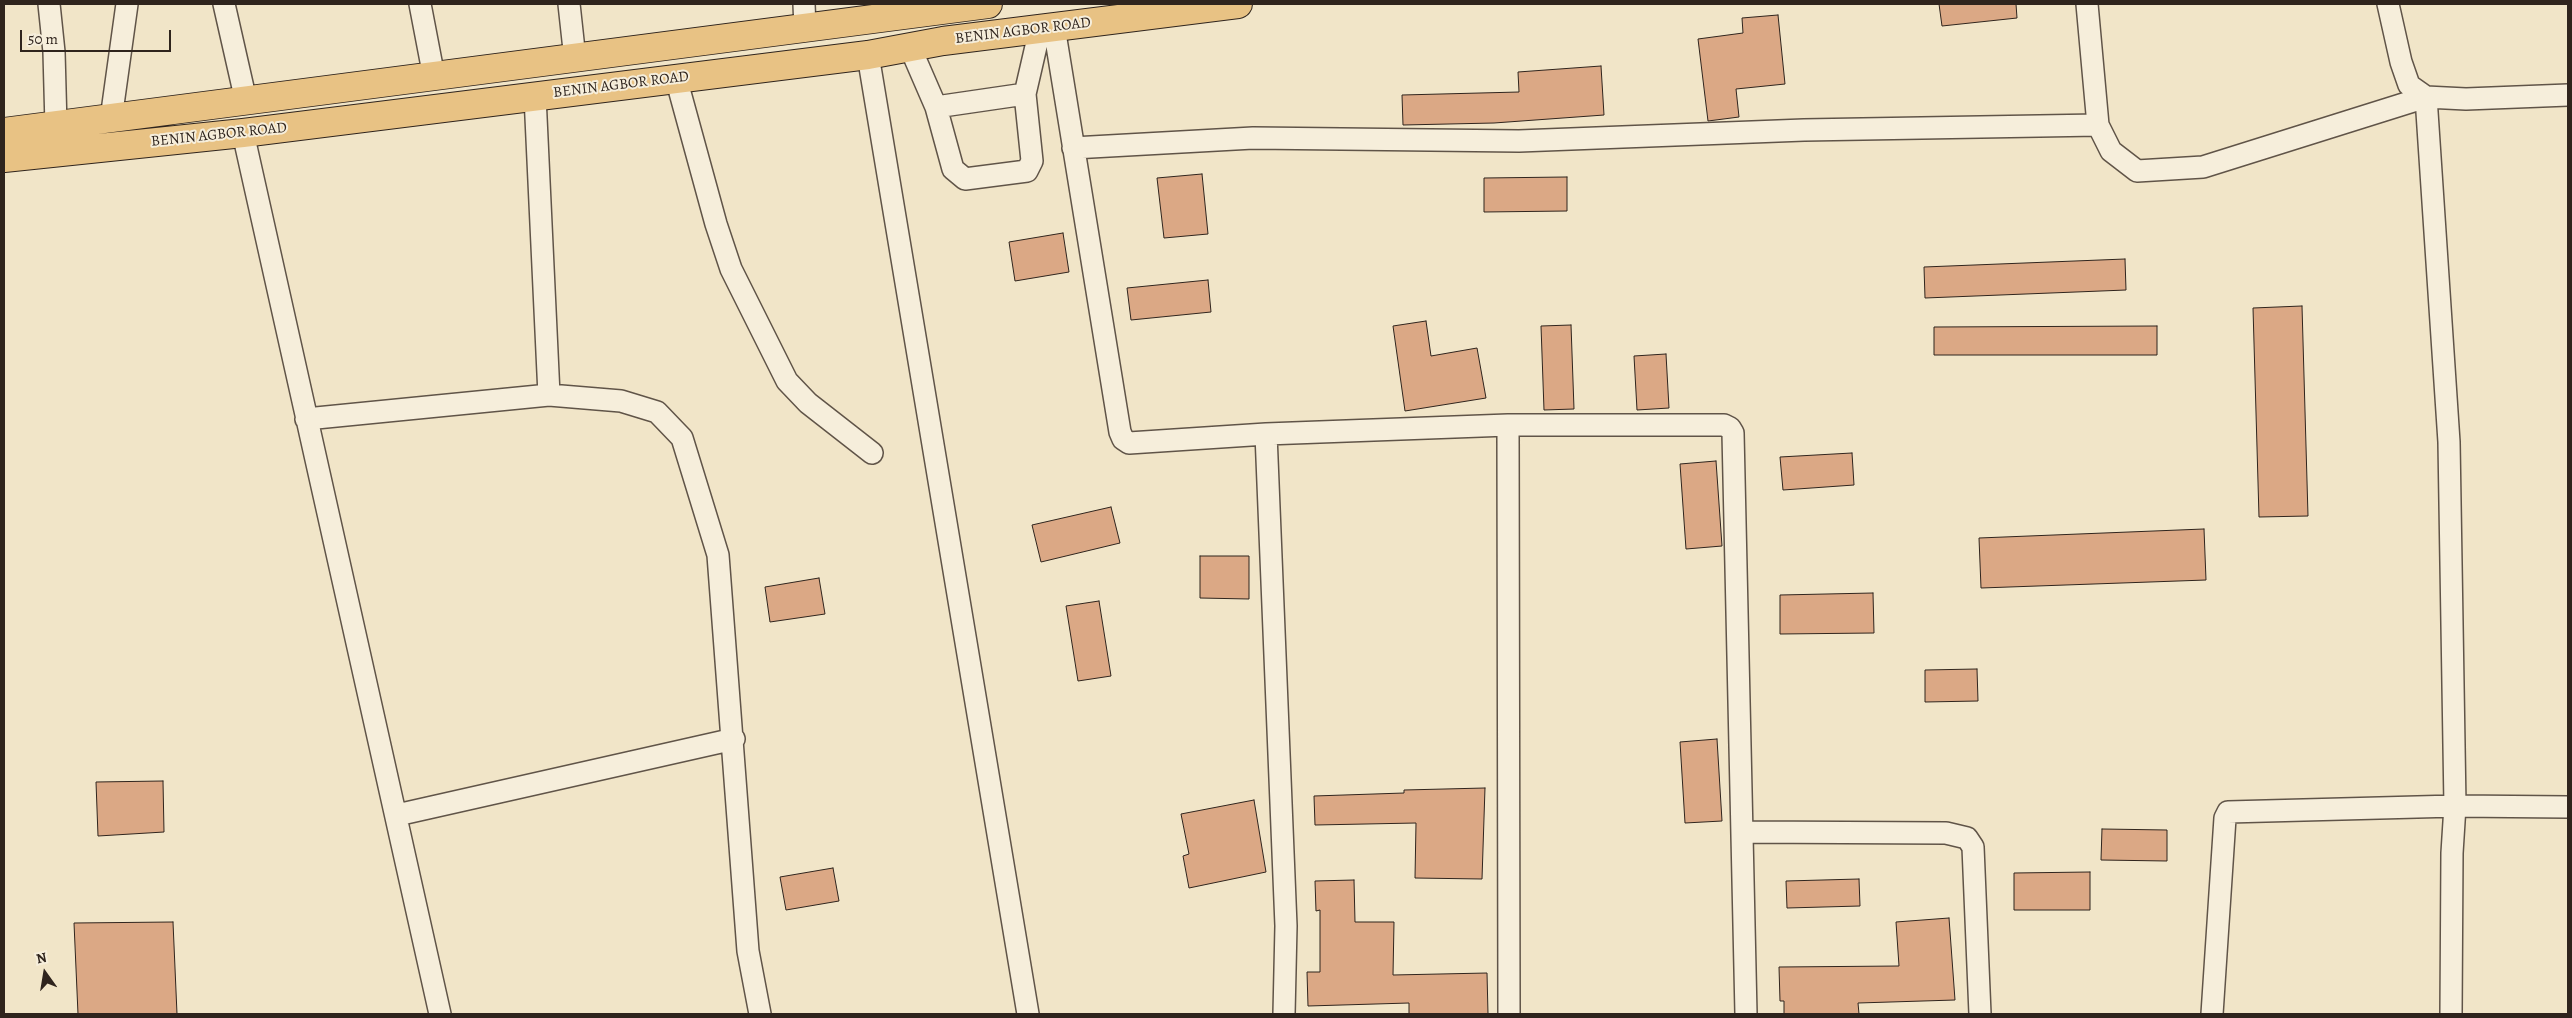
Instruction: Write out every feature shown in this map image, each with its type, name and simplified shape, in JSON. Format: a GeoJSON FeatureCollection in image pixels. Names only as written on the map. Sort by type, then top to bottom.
{"type":"FeatureCollection","features":[{"type":"Feature","properties":{"kind":"highway","name":"BENIN AGBOR ROAD"},"geometry":{"type":"LineString","coordinates":[[4,132],[575,59],[804,16],[988,4]]}},
{"type":"Feature","properties":{"kind":"highway","name":"BENIN AGBOR ROAD"},"geometry":{"type":"LineString","coordinates":[[4,158],[243,133],[868,54],[1047,28],[1238,4]]}},
{"type":"Feature","properties":{"kind":"street"},"geometry":{"type":"LineString","coordinates":[[49,4],[54,52],[56,126]]}},
{"type":"Feature","properties":{"kind":"street"},"geometry":{"type":"LineString","coordinates":[[111,119],[127,4]]}},
{"type":"Feature","properties":{"kind":"street"},"geometry":{"type":"LineString","coordinates":[[224,4],[246,101]]}},
{"type":"Feature","properties":{"kind":"street"},"geometry":{"type":"LineString","coordinates":[[420,4],[434,77]]}},
{"type":"Feature","properties":{"kind":"street"},"geometry":{"type":"LineString","coordinates":[[569,4],[575,59]]}},
{"type":"Feature","properties":{"kind":"street"},"geometry":{"type":"LineString","coordinates":[[2087,4],[2098,125],[2111,151],[2137,171],[2203,167],[2426,97],[2466,100],[2568,95]]}},
{"type":"Feature","properties":{"kind":"street"},"geometry":{"type":"LineString","coordinates":[[2388,4],[2401,62],[2409,85],[2426,97]]}},
{"type":"Feature","properties":{"kind":"street"},"geometry":{"type":"LineString","coordinates":[[910,47],[936,107],[953,169],[965,179],[1027,171],[1032,161],[1025,94],[1047,28]]}},
{"type":"Feature","properties":{"kind":"street"},"geometry":{"type":"LineString","coordinates":[[1047,28],[1073,148],[1123,439],[1129,443],[1266,434],[1508,425],[1724,425],[1730,428],[1733,433],[1746,1014]]}},
{"type":"Feature","properties":{"kind":"street"},"geometry":{"type":"LineString","coordinates":[[868,54],[1028,1014]]}},
{"type":"Feature","properties":{"kind":"street"},"geometry":{"type":"LineString","coordinates":[[676,78],[716,224],[731,269],[787,381],[808,403],[872,453]]}},
{"type":"Feature","properties":{"kind":"street"},"geometry":{"type":"LineString","coordinates":[[936,107],[1025,94]]}},
{"type":"Feature","properties":{"kind":"street"},"geometry":{"type":"LineString","coordinates":[[535,96],[549,395]]}},
{"type":"Feature","properties":{"kind":"street"},"geometry":{"type":"LineString","coordinates":[[2426,97],[2450,442],[2455,806],[2452,853],[2451,1014]]}},
{"type":"Feature","properties":{"kind":"street"},"geometry":{"type":"LineString","coordinates":[[1073,148],[1253,138],[1519,141],[1804,130],[2098,125]]}},
{"type":"Feature","properties":{"kind":"street"},"geometry":{"type":"LineString","coordinates":[[243,133],[440,1014]]}},
{"type":"Feature","properties":{"kind":"street"},"geometry":{"type":"LineString","coordinates":[[306,420],[549,395],[621,402],[657,412],[682,438],[718,555],[734,738],[748,951],[760,1014]]}},
{"type":"Feature","properties":{"kind":"street"},"geometry":{"type":"LineString","coordinates":[[1508,425],[1509,1014]]}},
{"type":"Feature","properties":{"kind":"street"},"geometry":{"type":"LineString","coordinates":[[1266,434],[1286,926],[1284,1014]]}},
{"type":"Feature","properties":{"kind":"street"},"geometry":{"type":"LineString","coordinates":[[397,815],[734,738]]}},
{"type":"Feature","properties":{"kind":"street"},"geometry":{"type":"LineString","coordinates":[[2212,1014],[2225,818],[2228,812],[2455,806],[2568,807]]}},
{"type":"Feature","properties":{"kind":"street"},"geometry":{"type":"LineString","coordinates":[[1742,832],[1946,833],[1968,838],[1973,847],[1980,1014]]}},
{"type":"Feature","properties":{"kind":"building"},"geometry":{"type":"Polygon","coordinates":[[[1939,4],[2016,4],[2017,18],[1942,26],[1939,4]]]}},
{"type":"Feature","properties":{"kind":"building"},"geometry":{"type":"Polygon","coordinates":[[[1778,15],[1785,84],[1736,89],[1739,117],[1708,121],[1698,39],[1743,33],[1742,18],[1778,15]]]}},
{"type":"Feature","properties":{"kind":"building"},"geometry":{"type":"Polygon","coordinates":[[[1601,66],[1604,115],[1494,123],[1403,125],[1402,95],[1519,92],[1518,72],[1601,66]]]}},
{"type":"Feature","properties":{"kind":"building"},"geometry":{"type":"Polygon","coordinates":[[[1202,174],[1208,234],[1164,238],[1157,178],[1202,174]]]}},
{"type":"Feature","properties":{"kind":"building"},"geometry":{"type":"Polygon","coordinates":[[[1567,177],[1567,211],[1484,212],[1484,178],[1567,177]]]}},
{"type":"Feature","properties":{"kind":"building"},"geometry":{"type":"Polygon","coordinates":[[[1063,233],[1069,272],[1015,281],[1009,242],[1063,233]]]}},
{"type":"Feature","properties":{"kind":"building"},"geometry":{"type":"Polygon","coordinates":[[[2125,259],[2126,290],[1925,298],[1924,267],[2125,259]]]}},
{"type":"Feature","properties":{"kind":"building"},"geometry":{"type":"Polygon","coordinates":[[[1208,280],[1211,312],[1131,320],[1127,288],[1208,280]]]}},
{"type":"Feature","properties":{"kind":"building"},"geometry":{"type":"Polygon","coordinates":[[[2302,306],[2308,516],[2259,517],[2253,308],[2302,306]]]}},
{"type":"Feature","properties":{"kind":"building"},"geometry":{"type":"Polygon","coordinates":[[[1426,321],[1431,356],[1477,348],[1486,398],[1405,411],[1393,326],[1426,321]]]}},
{"type":"Feature","properties":{"kind":"building"},"geometry":{"type":"Polygon","coordinates":[[[1571,325],[1574,409],[1544,410],[1541,326],[1571,325]]]}},
{"type":"Feature","properties":{"kind":"building"},"geometry":{"type":"Polygon","coordinates":[[[2157,326],[2157,355],[1934,355],[1934,327],[2157,326]]]}},
{"type":"Feature","properties":{"kind":"building"},"geometry":{"type":"Polygon","coordinates":[[[1666,354],[1669,408],[1637,410],[1634,356],[1666,354]]]}},
{"type":"Feature","properties":{"kind":"building"},"geometry":{"type":"Polygon","coordinates":[[[1852,453],[1854,485],[1783,490],[1780,457],[1852,453]]]}},
{"type":"Feature","properties":{"kind":"building"},"geometry":{"type":"Polygon","coordinates":[[[1716,461],[1722,546],[1686,549],[1680,464],[1716,461]]]}},
{"type":"Feature","properties":{"kind":"building"},"geometry":{"type":"Polygon","coordinates":[[[1111,507],[1120,543],[1041,562],[1032,525],[1111,507]]]}},
{"type":"Feature","properties":{"kind":"building"},"geometry":{"type":"Polygon","coordinates":[[[2204,529],[2206,580],[1981,588],[1979,538],[2204,529]]]}},
{"type":"Feature","properties":{"kind":"building"},"geometry":{"type":"Polygon","coordinates":[[[1200,556],[1249,556],[1249,599],[1200,598],[1200,556]]]}},
{"type":"Feature","properties":{"kind":"building"},"geometry":{"type":"Polygon","coordinates":[[[819,578],[825,614],[770,622],[765,587],[819,578]]]}},
{"type":"Feature","properties":{"kind":"building"},"geometry":{"type":"Polygon","coordinates":[[[1873,593],[1874,633],[1780,634],[1780,595],[1873,593]]]}},
{"type":"Feature","properties":{"kind":"building"},"geometry":{"type":"Polygon","coordinates":[[[1099,601],[1111,676],[1078,681],[1066,606],[1099,601]]]}},
{"type":"Feature","properties":{"kind":"building"},"geometry":{"type":"Polygon","coordinates":[[[1977,669],[1978,701],[1925,702],[1925,670],[1977,669]]]}},
{"type":"Feature","properties":{"kind":"building"},"geometry":{"type":"Polygon","coordinates":[[[1717,739],[1722,821],[1685,823],[1680,742],[1717,739]]]}},
{"type":"Feature","properties":{"kind":"building"},"geometry":{"type":"Polygon","coordinates":[[[163,781],[164,832],[98,836],[96,782],[163,781]]]}},
{"type":"Feature","properties":{"kind":"building"},"geometry":{"type":"Polygon","coordinates":[[[1485,788],[1482,879],[1415,878],[1416,823],[1315,825],[1314,796],[1404,793],[1404,790],[1485,788]]]}},
{"type":"Feature","properties":{"kind":"building"},"geometry":{"type":"Polygon","coordinates":[[[1254,800],[1266,872],[1189,888],[1183,856],[1189,854],[1181,814],[1254,800]]]}},
{"type":"Feature","properties":{"kind":"building"},"geometry":{"type":"Polygon","coordinates":[[[2102,829],[2167,830],[2167,861],[2101,860],[2102,829]]]}},
{"type":"Feature","properties":{"kind":"building"},"geometry":{"type":"Polygon","coordinates":[[[833,868],[839,901],[786,910],[780,877],[833,868]]]}},
{"type":"Feature","properties":{"kind":"building"},"geometry":{"type":"Polygon","coordinates":[[[2090,872],[2090,910],[2014,910],[2014,873],[2090,872]]]}},
{"type":"Feature","properties":{"kind":"building"},"geometry":{"type":"Polygon","coordinates":[[[1859,879],[1860,906],[1787,908],[1786,881],[1859,879]]]}},
{"type":"Feature","properties":{"kind":"building"},"geometry":{"type":"Polygon","coordinates":[[[1354,880],[1355,922],[1394,922],[1393,975],[1487,973],[1488,1014],[1409,1014],[1409,1003],[1308,1006],[1307,972],[1320,972],[1320,910],[1316,911],[1315,881],[1354,880]]]}},
{"type":"Feature","properties":{"kind":"building"},"geometry":{"type":"Polygon","coordinates":[[[1949,918],[1955,1000],[1858,1003],[1859,1014],[1784,1014],[1784,1001],[1780,1001],[1779,967],[1899,966],[1896,922],[1949,918]]]}},
{"type":"Feature","properties":{"kind":"building"},"geometry":{"type":"Polygon","coordinates":[[[173,922],[177,1014],[78,1014],[74,923],[173,922]]]}}]}
